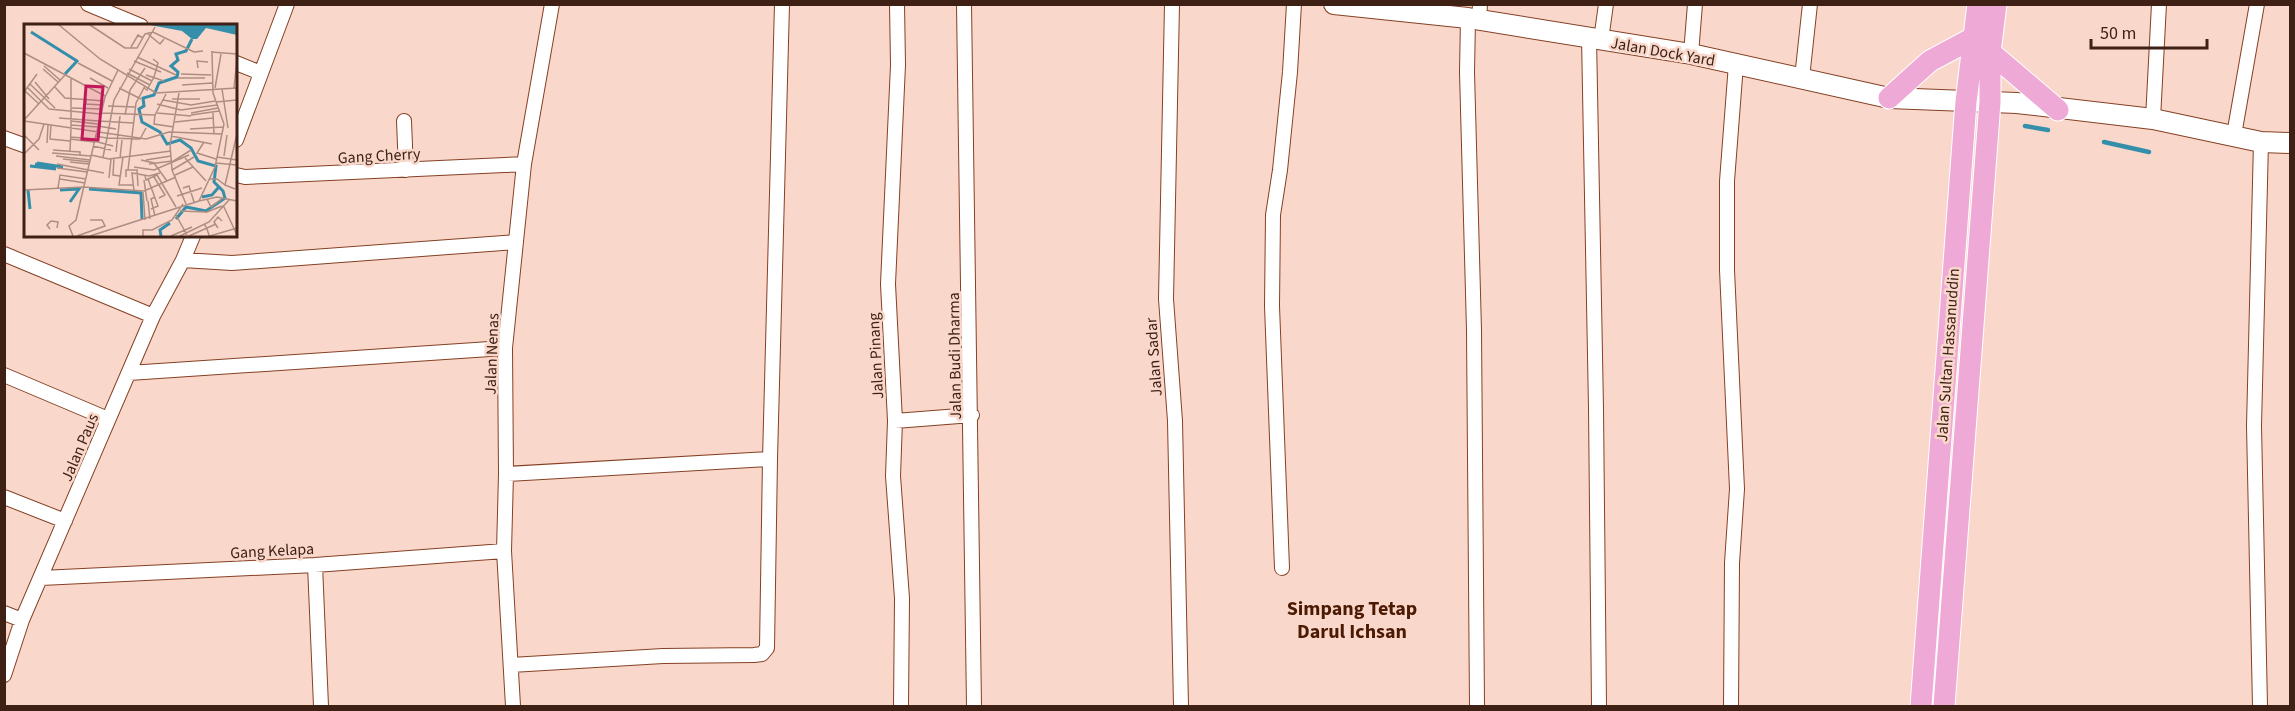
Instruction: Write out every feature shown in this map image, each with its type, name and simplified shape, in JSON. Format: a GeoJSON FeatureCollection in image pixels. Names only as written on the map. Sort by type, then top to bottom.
{"type":"FeatureCollection","features":[{"type":"Feature","properties":{"kind":"main road","name":"Jalan Sultan Hassanuddin"},"geometry":{"type":"LineString","coordinates":[[1921,706],[1966,102],[1978,4]]}},
{"type":"Feature","properties":{"kind":"main road","name":"Jalan Sultan Hassanuddin"},"geometry":{"type":"LineString","coordinates":[[1944,706],[1990,102],[1990,52],[1996,4]]}},
{"type":"Feature","properties":{"kind":"main road"},"geometry":{"type":"LineString","coordinates":[[1889,99],[1930,61],[1973,38]]}},
{"type":"Feature","properties":{"kind":"main road"},"geometry":{"type":"LineString","coordinates":[[1990,52],[2058,110]]}},
{"type":"Feature","properties":{"kind":"street"},"geometry":{"type":"LineString","coordinates":[[88,4],[136,24]]}},
{"type":"Feature","properties":{"kind":"street"},"geometry":{"type":"LineString","coordinates":[[237,137],[287,4]]}},
{"type":"Feature","properties":{"kind":"street","name":"Jalan Nenas"},"geometry":{"type":"LineString","coordinates":[[513,706],[504,550],[505,348],[524,164],[552,4]]}},
{"type":"Feature","properties":{"kind":"street"},"geometry":{"type":"LineString","coordinates":[[511,665],[754,655],[765,652],[768,636],[770,459],[782,4]]}},
{"type":"Feature","properties":{"kind":"street","name":"Jalan Pinang"},"geometry":{"type":"LineString","coordinates":[[897,4],[898,65],[888,284],[895,421],[893,476],[902,598],[900,706]]}},
{"type":"Feature","properties":{"kind":"street","name":"Jalan Budi Dharma"},"geometry":{"type":"LineString","coordinates":[[964,4],[972,415],[974,706]]}},
{"type":"Feature","properties":{"kind":"street","name":"Jalan Sadar"},"geometry":{"type":"LineString","coordinates":[[1172,4],[1166,299],[1174,421],[1181,706]]}},
{"type":"Feature","properties":{"kind":"street"},"geometry":{"type":"LineString","coordinates":[[1282,568],[1272,306],[1273,215],[1290,72],[1294,4]]}},
{"type":"Feature","properties":{"kind":"street","name":"Jalan Dock Yard"},"geometry":{"type":"LineString","coordinates":[[1334,4],[1474,20],[1691,54],[1889,99],[2017,103],[2058,110],[2153,119],[2261,142],[2290,143]]}},
{"type":"Feature","properties":{"kind":"street"},"geometry":{"type":"LineString","coordinates":[[1599,706],[1595,39],[1606,4]]}},
{"type":"Feature","properties":{"kind":"street"},"geometry":{"type":"LineString","coordinates":[[1691,54],[1695,4]]}},
{"type":"Feature","properties":{"kind":"street"},"geometry":{"type":"LineString","coordinates":[[1802,78],[1810,4]]}},
{"type":"Feature","properties":{"kind":"street"},"geometry":{"type":"LineString","coordinates":[[2153,119],[2159,4]]}},
{"type":"Feature","properties":{"kind":"street"},"geometry":{"type":"LineString","coordinates":[[2234,135],[2257,4]]}},
{"type":"Feature","properties":{"kind":"street"},"geometry":{"type":"LineString","coordinates":[[1474,20],[1467,72],[1474,330],[1477,706]]}},
{"type":"Feature","properties":{"kind":"street"},"geometry":{"type":"LineString","coordinates":[[237,63],[261,73]]}},
{"type":"Feature","properties":{"kind":"street"},"geometry":{"type":"LineString","coordinates":[[1731,706],[1732,563],[1737,489],[1727,270],[1727,181],[1736,64]]}},
{"type":"Feature","properties":{"kind":"street"},"geometry":{"type":"LineString","coordinates":[[404,121],[406,170]]}},
{"type":"Feature","properties":{"kind":"street"},"geometry":{"type":"LineString","coordinates":[[4,138],[24,145]]}},
{"type":"Feature","properties":{"kind":"street"},"geometry":{"type":"LineString","coordinates":[[2260,706],[2254,426],[2261,142]]}},
{"type":"Feature","properties":{"kind":"street","name":"Gang Cherry"},"geometry":{"type":"LineString","coordinates":[[237,175],[245,177],[524,164]]}},
{"type":"Feature","properties":{"kind":"street","name":"Jalan Paus"},"geometry":{"type":"LineString","coordinates":[[4,675],[22,620],[108,419],[153,316],[193,237]]}},
{"type":"Feature","properties":{"kind":"street"},"geometry":{"type":"LineString","coordinates":[[183,260],[232,262],[516,242]]}},
{"type":"Feature","properties":{"kind":"street"},"geometry":{"type":"LineString","coordinates":[[4,254],[153,316]]}},
{"type":"Feature","properties":{"kind":"street"},"geometry":{"type":"LineString","coordinates":[[129,373],[505,348]]}},
{"type":"Feature","properties":{"kind":"street"},"geometry":{"type":"LineString","coordinates":[[4,375],[108,419]]}},
{"type":"Feature","properties":{"kind":"street"},"geometry":{"type":"LineString","coordinates":[[895,421],[972,415]]}},
{"type":"Feature","properties":{"kind":"street"},"geometry":{"type":"LineString","coordinates":[[506,474],[770,459]]}},
{"type":"Feature","properties":{"kind":"street"},"geometry":{"type":"LineString","coordinates":[[4,496],[65,520]]}},
{"type":"Feature","properties":{"kind":"street","name":"Gang Kelapa"},"geometry":{"type":"LineString","coordinates":[[41,578],[315,565],[504,550]]}},
{"type":"Feature","properties":{"kind":"street"},"geometry":{"type":"LineString","coordinates":[[315,565],[321,706]]}},
{"type":"Feature","properties":{"kind":"street"},"geometry":{"type":"LineString","coordinates":[[4,614],[22,620]]}},
{"type":"Feature","properties":{"kind":"waterway"},"geometry":{"type":"LineString","coordinates":[[2025,126],[2048,130]]}},
{"type":"Feature","properties":{"kind":"waterway"},"geometry":{"type":"LineString","coordinates":[[2104,142],[2149,152]]}},
{"type":"Feature","properties":{"kind":"district","name":"Simpang Tetap Darul Ichsan"},"geometry":{"type":"Point","coordinates":[1352,620]}}]}
